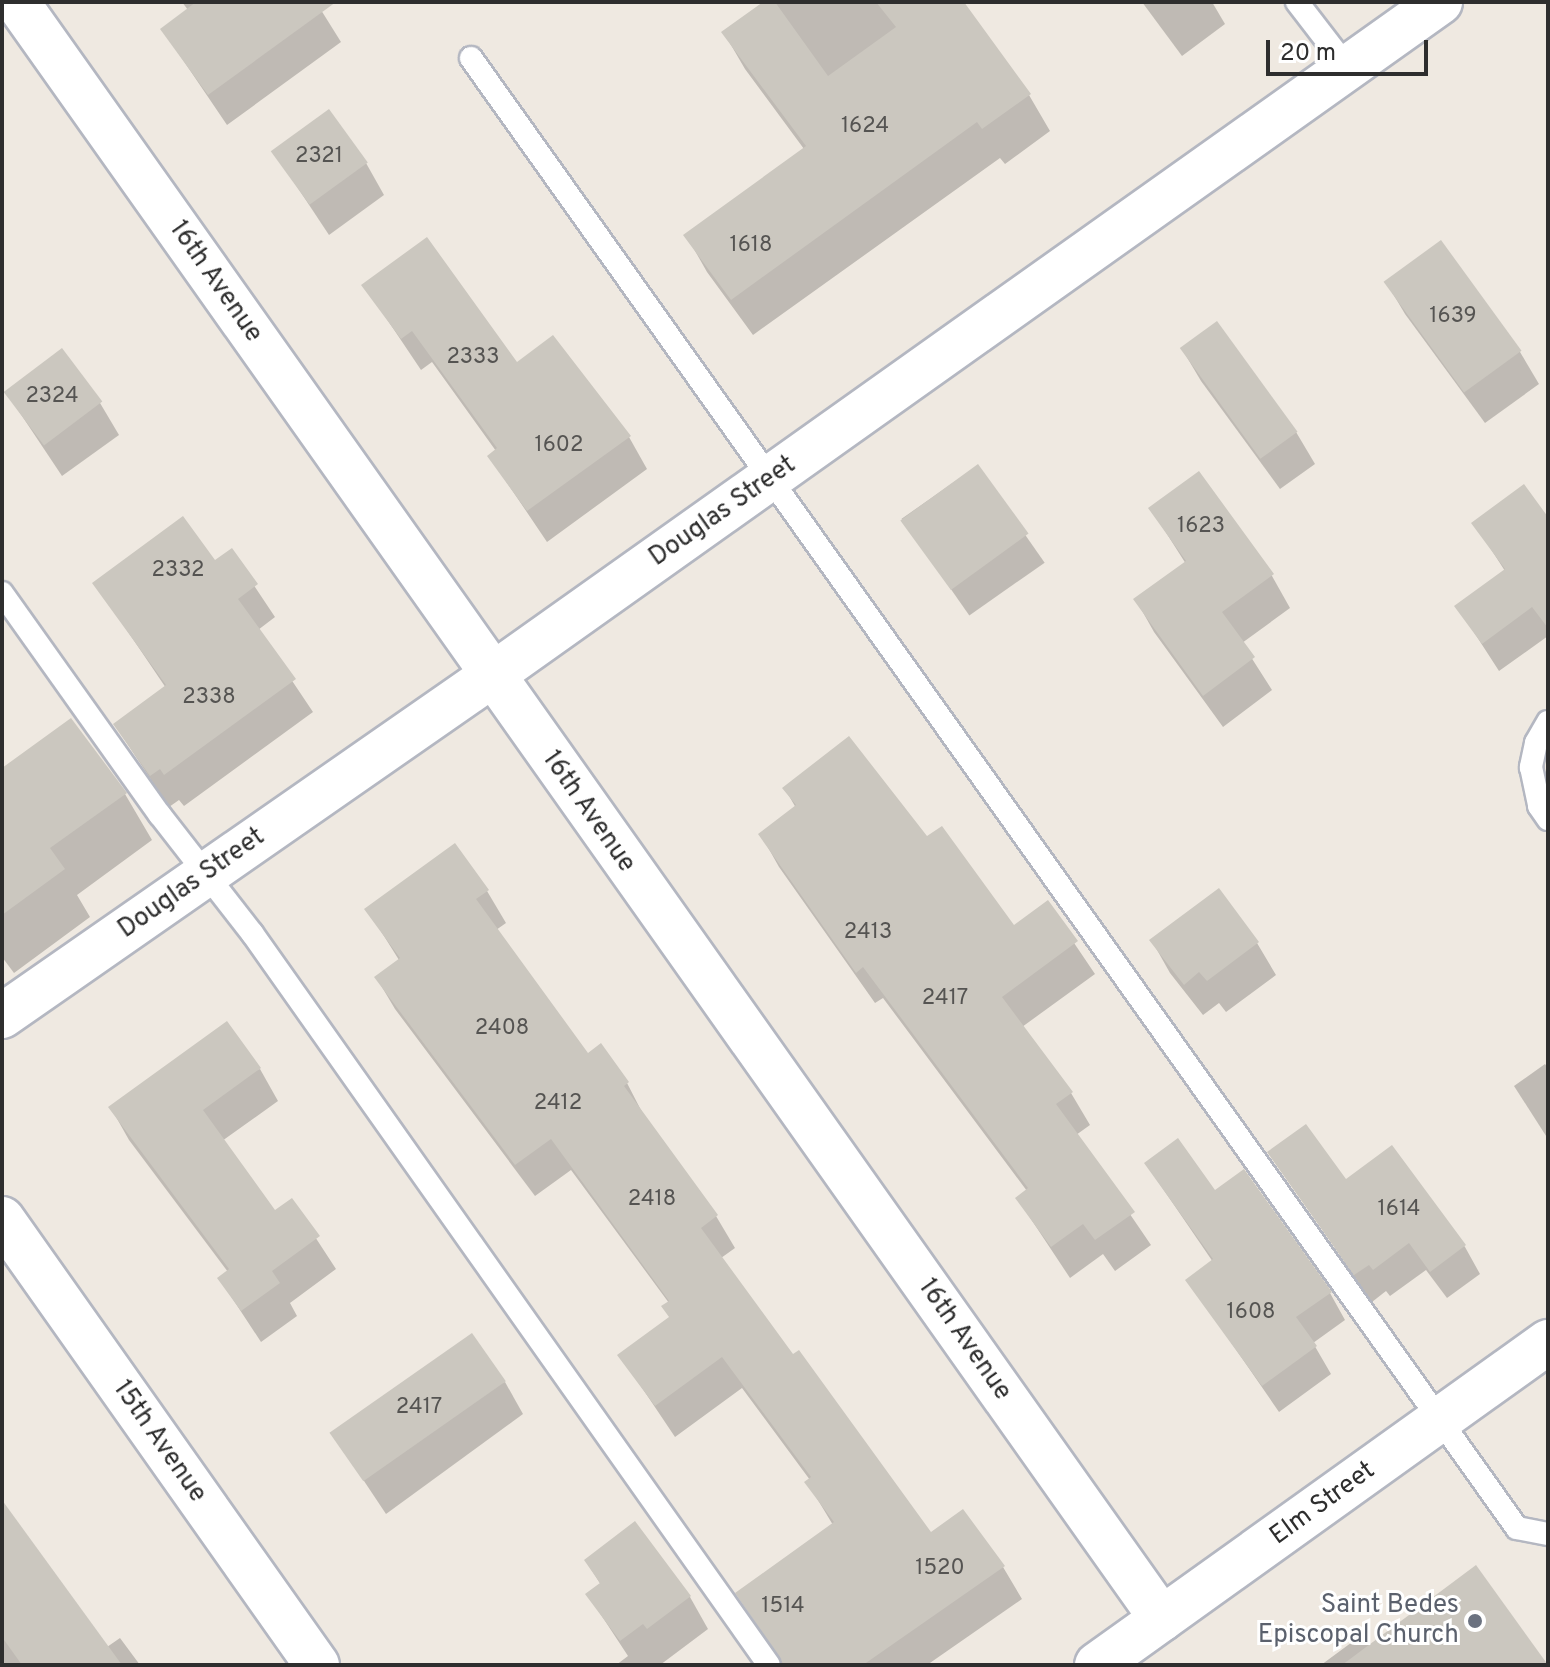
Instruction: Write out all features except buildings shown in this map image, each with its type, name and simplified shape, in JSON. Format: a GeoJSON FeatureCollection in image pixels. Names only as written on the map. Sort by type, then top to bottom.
{"type":"FeatureCollection","features":[{"type":"Feature","properties":{"kind":"street","name":"16th Avenue"},"geometry":{"type":"LineString","coordinates":[[17,2],[491,676],[1162,1619]]}},
{"type":"Feature","properties":{"kind":"street","name":"Douglas Street"},"geometry":{"type":"LineString","coordinates":[[2,1016],[491,676],[1440,2]]}},
{"type":"Feature","properties":{"kind":"street","name":"15th Avenue"},"geometry":{"type":"LineString","coordinates":[[2,1219],[317,1665]]}},
{"type":"Feature","properties":{"kind":"street","name":"Elm Street"},"geometry":{"type":"LineString","coordinates":[[1097,1665],[1548,1342]]}},
{"type":"Feature","properties":{"kind":"lane"},"geometry":{"type":"LineString","coordinates":[[1297,2],[1347,67]]}},
{"type":"Feature","properties":{"kind":"lane"},"geometry":{"type":"LineString","coordinates":[[471,58],[772,476],[1517,1528],[1548,1534]]}},
{"type":"Feature","properties":{"kind":"lane"},"geometry":{"type":"LineString","coordinates":[[2,593],[261,945],[769,1665]]}},
{"type":"Feature","properties":{"kind":"lane"},"geometry":{"type":"LineString","coordinates":[[1548,722],[1536,743],[1531,767],[1539,806],[1548,819]]}},
{"type":"Feature","properties":{"kind":"place","name":"Saint Bedes Episcopal Church"},"geometry":{"type":"Point","coordinates":[1475,1621]}}]}
